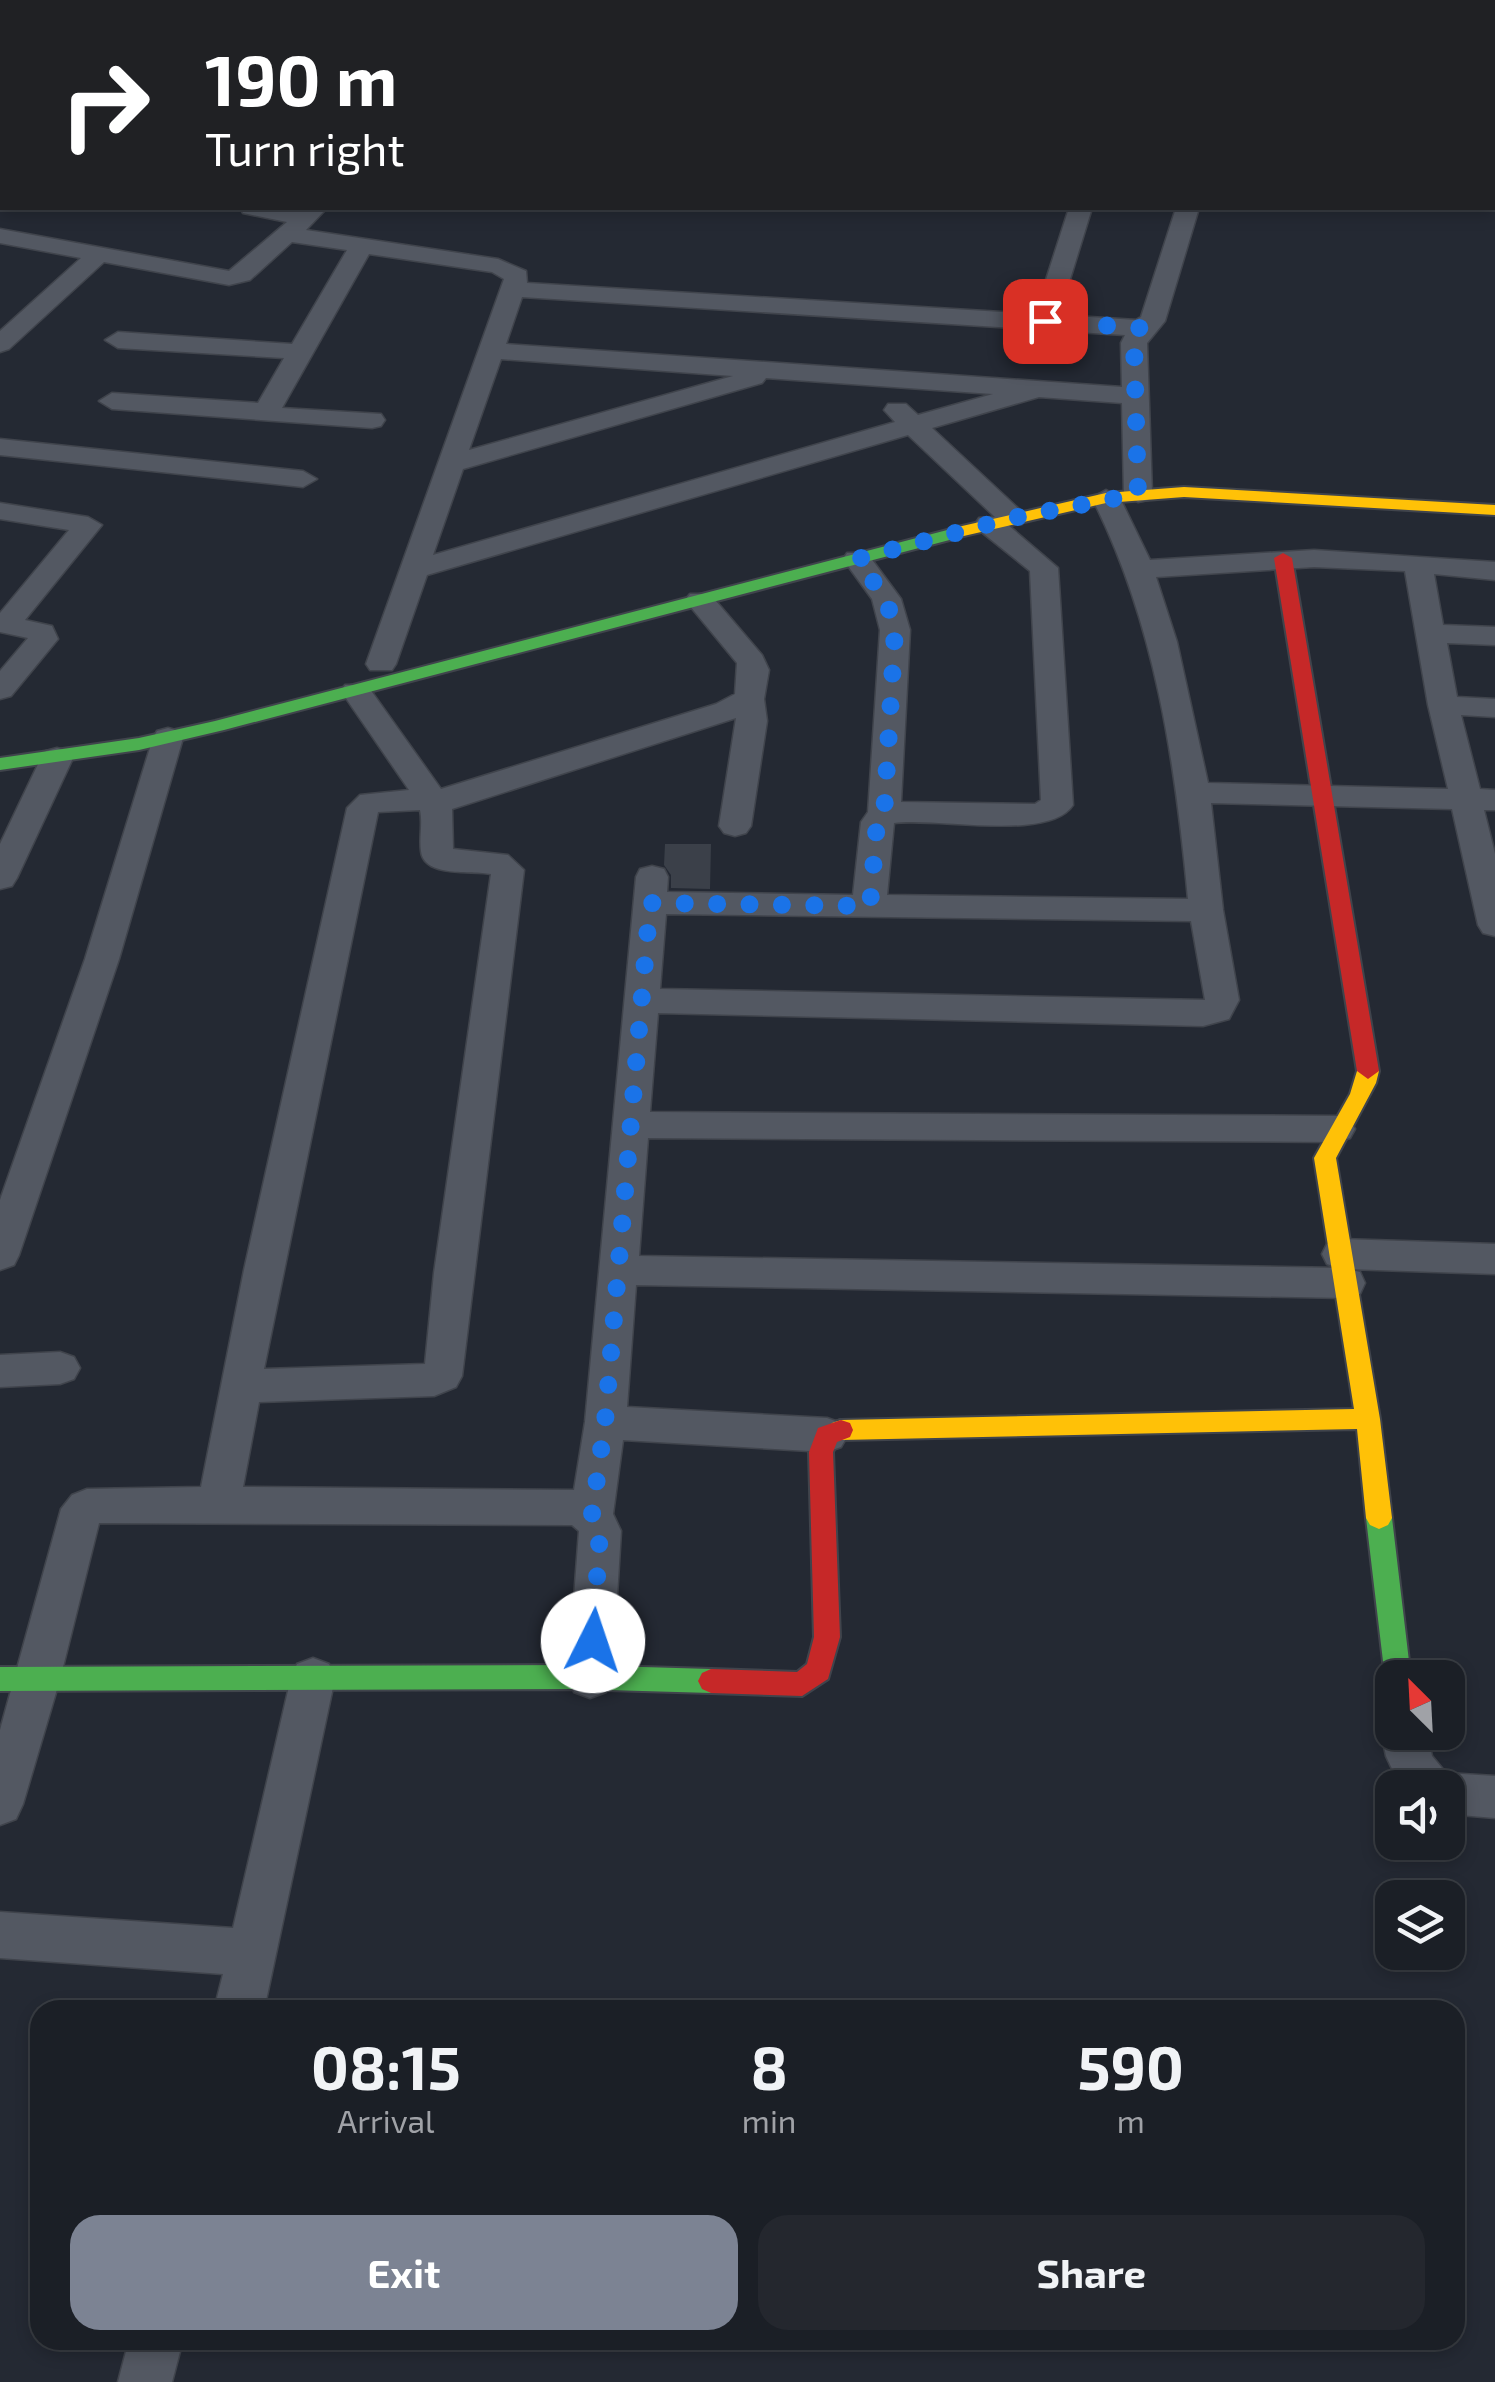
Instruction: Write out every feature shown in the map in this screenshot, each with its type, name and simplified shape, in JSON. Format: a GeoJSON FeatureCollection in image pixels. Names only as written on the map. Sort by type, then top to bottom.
{"type":"FeatureCollection","features":[{"type":"Feature","properties":{"kind":"street"},"geometry":{"type":"LineString","coordinates":[[260,210],[302,220],[360,248],[510,269],[517,276],[381,664]]}},
{"type":"Feature","properties":{"kind":"street"},"geometry":{"type":"LineString","coordinates":[[1045,321],[1080,210]]}},
{"type":"Feature","properties":{"kind":"street"},"geometry":{"type":"LineString","coordinates":[[1138,494],[1134,343],[1141,328],[1152,321],[1187,210]]}},
{"type":"Feature","properties":{"kind":"street"},"geometry":{"type":"LineString","coordinates":[[0,236],[229,278],[241,275],[302,220]]}},
{"type":"Feature","properties":{"kind":"street"},"geometry":{"type":"LineString","coordinates":[[268,412],[360,248]]}},
{"type":"Feature","properties":{"kind":"street"},"geometry":{"type":"LineString","coordinates":[[0,344],[98,254]]}},
{"type":"Feature","properties":{"kind":"street"},"geometry":{"type":"LineString","coordinates":[[512,289],[1141,328]]}},
{"type":"Feature","properties":{"kind":"street"},"geometry":{"type":"LineString","coordinates":[[118,340],[302,352]]}},
{"type":"Feature","properties":{"kind":"street"},"geometry":{"type":"LineString","coordinates":[[492,351],[1136,396]]}},
{"type":"Feature","properties":{"kind":"street"},"geometry":{"type":"LineString","coordinates":[[453,464],[777,371]]}},
{"type":"Feature","properties":{"kind":"street"},"geometry":{"type":"LineString","coordinates":[[860,376],[913,425],[1044,568],[1057,805],[1040,814],[884,815],[877,822],[870,906]]}},
{"type":"Feature","properties":{"kind":"street"},"geometry":{"type":"LineString","coordinates":[[416,569],[1038,389]]}},
{"type":"Feature","properties":{"kind":"street"},"geometry":{"type":"LineString","coordinates":[[112,401],[372,420]]}},
{"type":"Feature","properties":{"kind":"street"},"geometry":{"type":"LineString","coordinates":[[0,447],[304,480]]}},
{"type":"Feature","properties":{"kind":"street"},"geometry":{"type":"LineString","coordinates":[[0,764],[168,738],[1000,521],[1106,498],[1138,494],[1279,496],[1495,510]]}},
{"type":"Feature","properties":{"kind":"street"},"geometry":{"type":"LineString","coordinates":[[641,1001],[1203,1014],[1218,1010],[1222,1000],[1206,910],[1194,793],[1160,623],[1142,570],[1106,498]]}},
{"type":"Feature","properties":{"kind":"street"},"geometry":{"type":"LineString","coordinates":[[0,511],[88,525],[3,623]]}},
{"type":"Feature","properties":{"kind":"street"},"geometry":{"type":"LineString","coordinates":[[1142,570],[1214,560],[1283,558],[1495,571]]}},
{"type":"Feature","properties":{"kind":"street"},"geometry":{"type":"LineString","coordinates":[[1283,558],[1362,1020],[1368,1078],[1337,1129],[1325,1158],[1368,1418],[1396,1660]]}},
{"type":"Feature","properties":{"kind":"street"},"geometry":{"type":"LineString","coordinates":[[857,559],[886,599],[895,630],[884,815]]}},
{"type":"Feature","properties":{"kind":"street"},"geometry":{"type":"LineString","coordinates":[[1418,564],[1444,705],[1480,800],[1495,924]]}},
{"type":"Feature","properties":{"kind":"street"},"geometry":{"type":"LineString","coordinates":[[700,600],[751,661],[754,670],[749,699],[752,721],[735,826]]}},
{"type":"Feature","properties":{"kind":"street"},"geometry":{"type":"LineString","coordinates":[[0,690],[43,639],[42,632],[34,628],[3,623]]}},
{"type":"Feature","properties":{"kind":"street"},"geometry":{"type":"LineString","coordinates":[[1431,633],[1495,636]]}},
{"type":"Feature","properties":{"kind":"street"},"geometry":{"type":"LineString","coordinates":[[242,1386],[420,1382],[442,1376],[508,870],[496,863],[442,859],[436,855],[438,815],[434,802],[356,691]]}},
{"type":"Feature","properties":{"kind":"street"},"geometry":{"type":"LineString","coordinates":[[219,1505],[363,808],[384,801],[434,802],[728,712],[749,699]]}},
{"type":"Feature","properties":{"kind":"street"},"geometry":{"type":"LineString","coordinates":[[1444,705],[1495,708]]}},
{"type":"Feature","properties":{"kind":"street"},"geometry":{"type":"LineString","coordinates":[[0,1255],[102,959],[168,738]]}},
{"type":"Feature","properties":{"kind":"street"},"geometry":{"type":"LineString","coordinates":[[0,878],[57,758]]}},
{"type":"Feature","properties":{"kind":"street"},"geometry":{"type":"LineString","coordinates":[[1194,793],[1480,800]]}},
{"type":"Feature","properties":{"kind":"street"},"geometry":{"type":"LineString","coordinates":[[590,1678],[600,1531],[592,1514],[605,1422],[651,890],[870,906],[1206,910]]}},
{"type":"Feature","properties":{"kind":"street"},"geometry":{"type":"LineString","coordinates":[[630,1125],[1337,1129]]}},
{"type":"Feature","properties":{"kind":"street"},"geometry":{"type":"LineString","coordinates":[[618,1270],[1343,1268],[1495,1259]]}},
{"type":"Feature","properties":{"kind":"street"},"geometry":{"type":"LineString","coordinates":[[0,1371],[60,1368]]}},
{"type":"Feature","properties":{"kind":"street"},"geometry":{"type":"LineString","coordinates":[[605,1422],[827,1435],[846,1429],[1368,1418]]}},
{"type":"Feature","properties":{"kind":"street"},"geometry":{"type":"LineString","coordinates":[[19,1679],[590,1678],[802,1684],[819,1671],[827,1637],[820,1452],[827,1435]]}},
{"type":"Feature","properties":{"kind":"street"},"geometry":{"type":"LineString","coordinates":[[0,1804],[19,1679],[76,1522],[88,1507],[572,1507],[592,1514]]}},
{"type":"Feature","properties":{"kind":"street"},"geometry":{"type":"LineString","coordinates":[[242,2000],[314,1678]]}},
{"type":"Feature","properties":{"kind":"street"},"geometry":{"type":"LineString","coordinates":[[1465,1794],[1495,1797]]}},
{"type":"Feature","properties":{"kind":"street"},"geometry":{"type":"LineString","coordinates":[[0,1935],[254,1954]]}},
{"type":"Feature","properties":{"kind":"street"},"geometry":{"type":"LineString","coordinates":[[145,2382],[153,2350]]}},
{"type":"Feature","properties":{"kind":"building"},"geometry":{"type":"Polygon","coordinates":[[[665,844],[711,844],[710,889],[671,888],[671,875],[664,865],[665,844]]]}},
{"type":"Feature","properties":{"kind":"traffic: fast"},"geometry":{"type":"LineString","coordinates":[[0,764],[139,744],[217,726],[955,533]]}},
{"type":"Feature","properties":{"kind":"traffic: fast"},"geometry":{"type":"LineString","coordinates":[[1379,1518],[1396,1660]]}},
{"type":"Feature","properties":{"kind":"traffic: fast"},"geometry":{"type":"LineString","coordinates":[[0,1679],[574,1677],[711,1681]]}},
{"type":"Feature","properties":{"kind":"traffic: slow"},"geometry":{"type":"LineString","coordinates":[[955,533],[1106,498],[1184,492],[1495,510]]}},
{"type":"Feature","properties":{"kind":"traffic: slow"},"geometry":{"type":"LineString","coordinates":[[1368,1071],[1361,1094],[1325,1158],[1368,1419],[1379,1518]]}},
{"type":"Feature","properties":{"kind":"traffic: slow"},"geometry":{"type":"LineString","coordinates":[[841,1430],[1368,1419]]}},
{"type":"Feature","properties":{"kind":"traffic: jam"},"geometry":{"type":"LineString","coordinates":[[1283,558],[1368,1071]]}},
{"type":"Feature","properties":{"kind":"traffic: jam"},"geometry":{"type":"LineString","coordinates":[[711,1681],[802,1684],[819,1671],[827,1637],[821,1452],[827,1435],[841,1430]]}},
{"type":"Feature","properties":{"kind":"route"},"geometry":{"type":"LineString","coordinates":[[593,1641],[600,1531],[592,1514],[605,1422],[650,903],[870,906],[877,822],[884,815],[895,630],[886,599],[857,559],[1012,518],[1138,494],[1134,343],[1141,328],[1045,321]]}}]}
